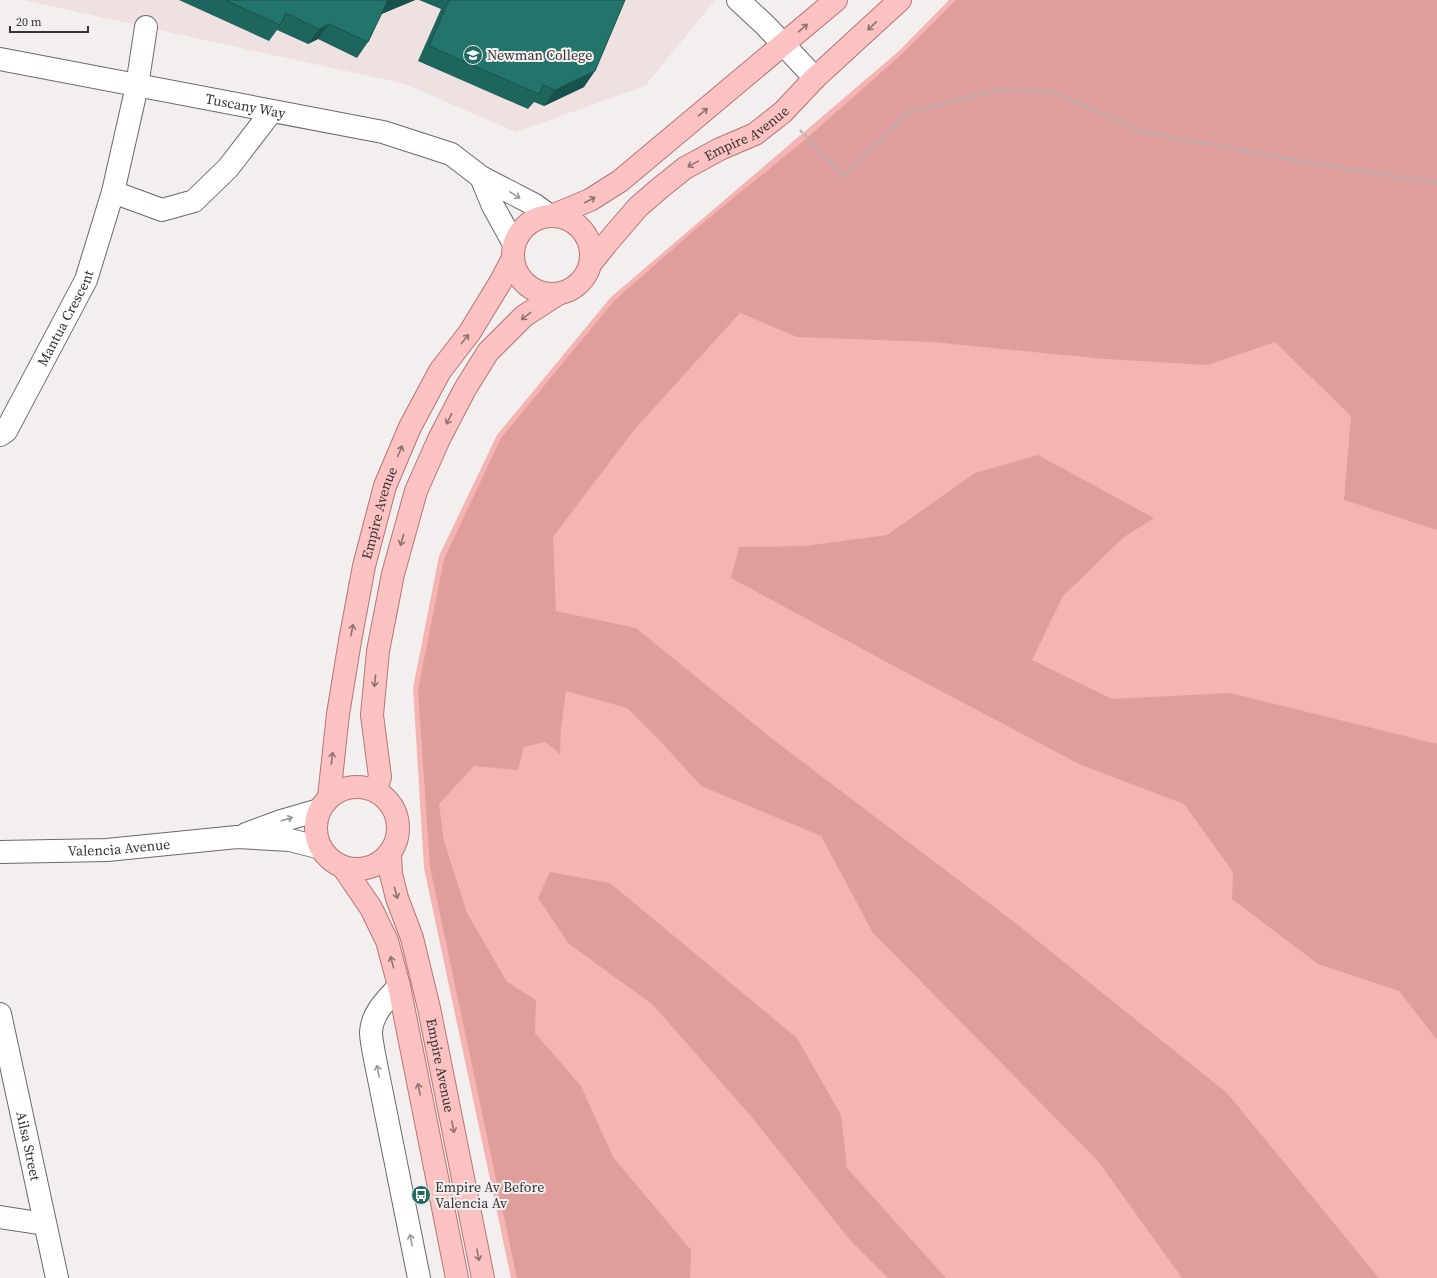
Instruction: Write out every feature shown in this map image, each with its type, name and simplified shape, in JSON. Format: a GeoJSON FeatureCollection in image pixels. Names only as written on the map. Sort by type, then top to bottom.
{"type":"FeatureCollection","features":[{"type":"Feature","properties":{"kind":"main road"},"geometry":{"type":"LineString","coordinates":[[552,216],[570,220],[583,231],[591,247],[591,263],[579,284],[569,291],[558,294],[545,294],[533,289],[523,282],[516,271],[514,251],[522,230],[534,220],[552,216],[590,200],[620,182],[836,0]]}},
{"type":"Feature","properties":{"kind":"main road","name":"Empire Avenue"},"geometry":{"type":"LineString","coordinates":[[591,263],[638,207],[660,188],[686,168],[720,149],[755,134],[783,112],[815,78],[900,0]]}},
{"type":"Feature","properties":{"kind":"main road","name":"Empire Avenue"},"geometry":{"type":"LineString","coordinates":[[324,804],[350,641],[364,566],[386,486],[410,427],[440,371],[470,332],[501,281],[514,251]]}},
{"type":"Feature","properties":{"kind":"main road","name":"Empire Avenue"},"geometry":{"type":"LineString","coordinates":[[375,790],[380,776],[372,716],[378,651],[393,574],[416,491],[442,433],[465,389],[488,352],[524,316],[558,294]]}},
{"type":"Feature","properties":{"kind":"main road"},"geometry":{"type":"LineString","coordinates":[[351,786],[363,786],[375,790],[385,797],[393,807],[398,819],[399,831],[396,843],[390,854],[376,865],[360,870],[343,867],[334,863],[326,856],[316,836],[316,823],[324,804],[339,790],[351,786]]}},
{"type":"Feature","properties":{"kind":"main road","name":"Empire Avenue"},"geometry":{"type":"LineString","coordinates":[[390,854],[391,874],[397,898],[412,938],[429,1008],[483,1278]]}},
{"type":"Feature","properties":{"kind":"main road","name":"Empire Avenue"},"geometry":{"type":"LineString","coordinates":[[343,867],[371,908],[387,941],[399,986],[457,1278]]}},
{"type":"Feature","properties":{"kind":"street"},"geometry":{"type":"LineString","coordinates":[[738,0],[765,25],[815,78]]}},
{"type":"Feature","properties":{"kind":"street","name":"Mantua Crescent"},"geometry":{"type":"LineString","coordinates":[[0,435],[6,431],[86,280],[113,192],[137,86],[146,27]]}},
{"type":"Feature","properties":{"kind":"street","name":"Tuscany Way"},"geometry":{"type":"LineString","coordinates":[[0,59],[383,132],[451,154],[481,177],[535,205],[552,216]]}},
{"type":"Feature","properties":{"kind":"street"},"geometry":{"type":"LineString","coordinates":[[113,192],[162,210],[194,202],[228,168],[272,111]]}},
{"type":"Feature","properties":{"kind":"street"},"geometry":{"type":"LineString","coordinates":[[481,177],[514,251]]}},
{"type":"Feature","properties":{"kind":"street","name":"Valencia Avenue"},"geometry":{"type":"LineString","coordinates":[[237,837],[324,804]]}},
{"type":"Feature","properties":{"kind":"street","name":"Valencia Avenue"},"geometry":{"type":"LineString","coordinates":[[0,852],[108,850],[237,837],[290,840],[321,848]]}},
{"type":"Feature","properties":{"kind":"street"},"geometry":{"type":"LineString","coordinates":[[399,986],[382,1005],[375,1016],[371,1032],[374,1054],[419,1278]]}},
{"type":"Feature","properties":{"kind":"street","name":"Ailsa Street"},"geometry":{"type":"LineString","coordinates":[[0,1014],[57,1278]]}},
{"type":"Feature","properties":{"kind":"street"},"geometry":{"type":"LineString","coordinates":[[0,1217],[46,1224]]}},
{"type":"Feature","properties":{"kind":"path"},"geometry":{"type":"LineString","coordinates":[[803,134],[844,176],[910,112],[1001,88],[1056,92],[1143,132],[1311,163],[1437,183]]}},
{"type":"Feature","properties":{"kind":"shaded area","name":"Newman College"},"geometry":{"type":"Polygon","coordinates":[[[23,0],[715,0],[645,86],[516,132],[405,84],[23,0]]]}},
{"type":"Feature","properties":{"kind":"shaded area"},"geometry":{"type":"Polygon","coordinates":[[[949,0],[1437,0],[1437,1278],[511,1278],[424,868],[413,688],[439,556],[497,435],[611,297],[899,51],[949,0]]]}},
{"type":"Feature","properties":{"kind":"shaded area"},"geometry":{"type":"Polygon","coordinates":[[[956,0],[1437,0],[1437,530],[1344,500],[1351,416],[1275,342],[1208,365],[1105,359],[933,342],[797,337],[740,313],[634,430],[553,537],[556,611],[636,628],[775,741],[1018,925],[1227,1093],[1379,1278],[1182,1278],[1098,1161],[873,933],[821,836],[701,786],[664,745],[627,708],[566,691],[561,728],[560,754],[545,742],[524,747],[518,770],[474,766],[439,804],[444,841],[467,913],[507,982],[536,1000],[535,1033],[581,1086],[613,1157],[691,1250],[690,1278],[517,1278],[430,867],[418,690],[444,559],[501,438],[614,301],[698,227],[807,138],[902,54],[956,0]]]}},
{"type":"Feature","properties":{"kind":"shaded area"},"geometry":{"type":"Polygon","coordinates":[[[1038,455],[1154,518],[1124,537],[1063,596],[1032,660],[1112,699],[1230,693],[1437,744],[1437,1040],[1399,991],[1318,964],[1232,899],[1233,872],[1184,804],[1081,765],[731,578],[739,547],[805,546],[887,535],[975,473],[1038,455]]]}},
{"type":"Feature","properties":{"kind":"shaded area"},"geometry":{"type":"Polygon","coordinates":[[[550,872],[610,883],[797,1038],[841,1115],[847,1168],[946,1278],[888,1278],[850,1240],[750,1115],[652,1004],[569,944],[538,898],[550,872]]]}},
{"type":"Feature","properties":{"kind":"building"},"geometry":{"type":"Polygon","coordinates":[[[225,0],[388,0],[368,42],[329,24],[319,29],[286,13],[280,25],[225,0]]]}},
{"type":"Feature","properties":{"kind":"building"},"geometry":{"type":"Polygon","coordinates":[[[449,0],[625,0],[595,71],[555,90],[543,85],[539,94],[429,46],[449,0]]]}},
{"type":"Feature","properties":{"kind":"place","name":"Newman College"},"geometry":{"type":"Point","coordinates":[473,55]}},
{"type":"Feature","properties":{"kind":"place","name":"Empire Av Before Valencia Av"},"geometry":{"type":"Point","coordinates":[421,1195]}}]}
